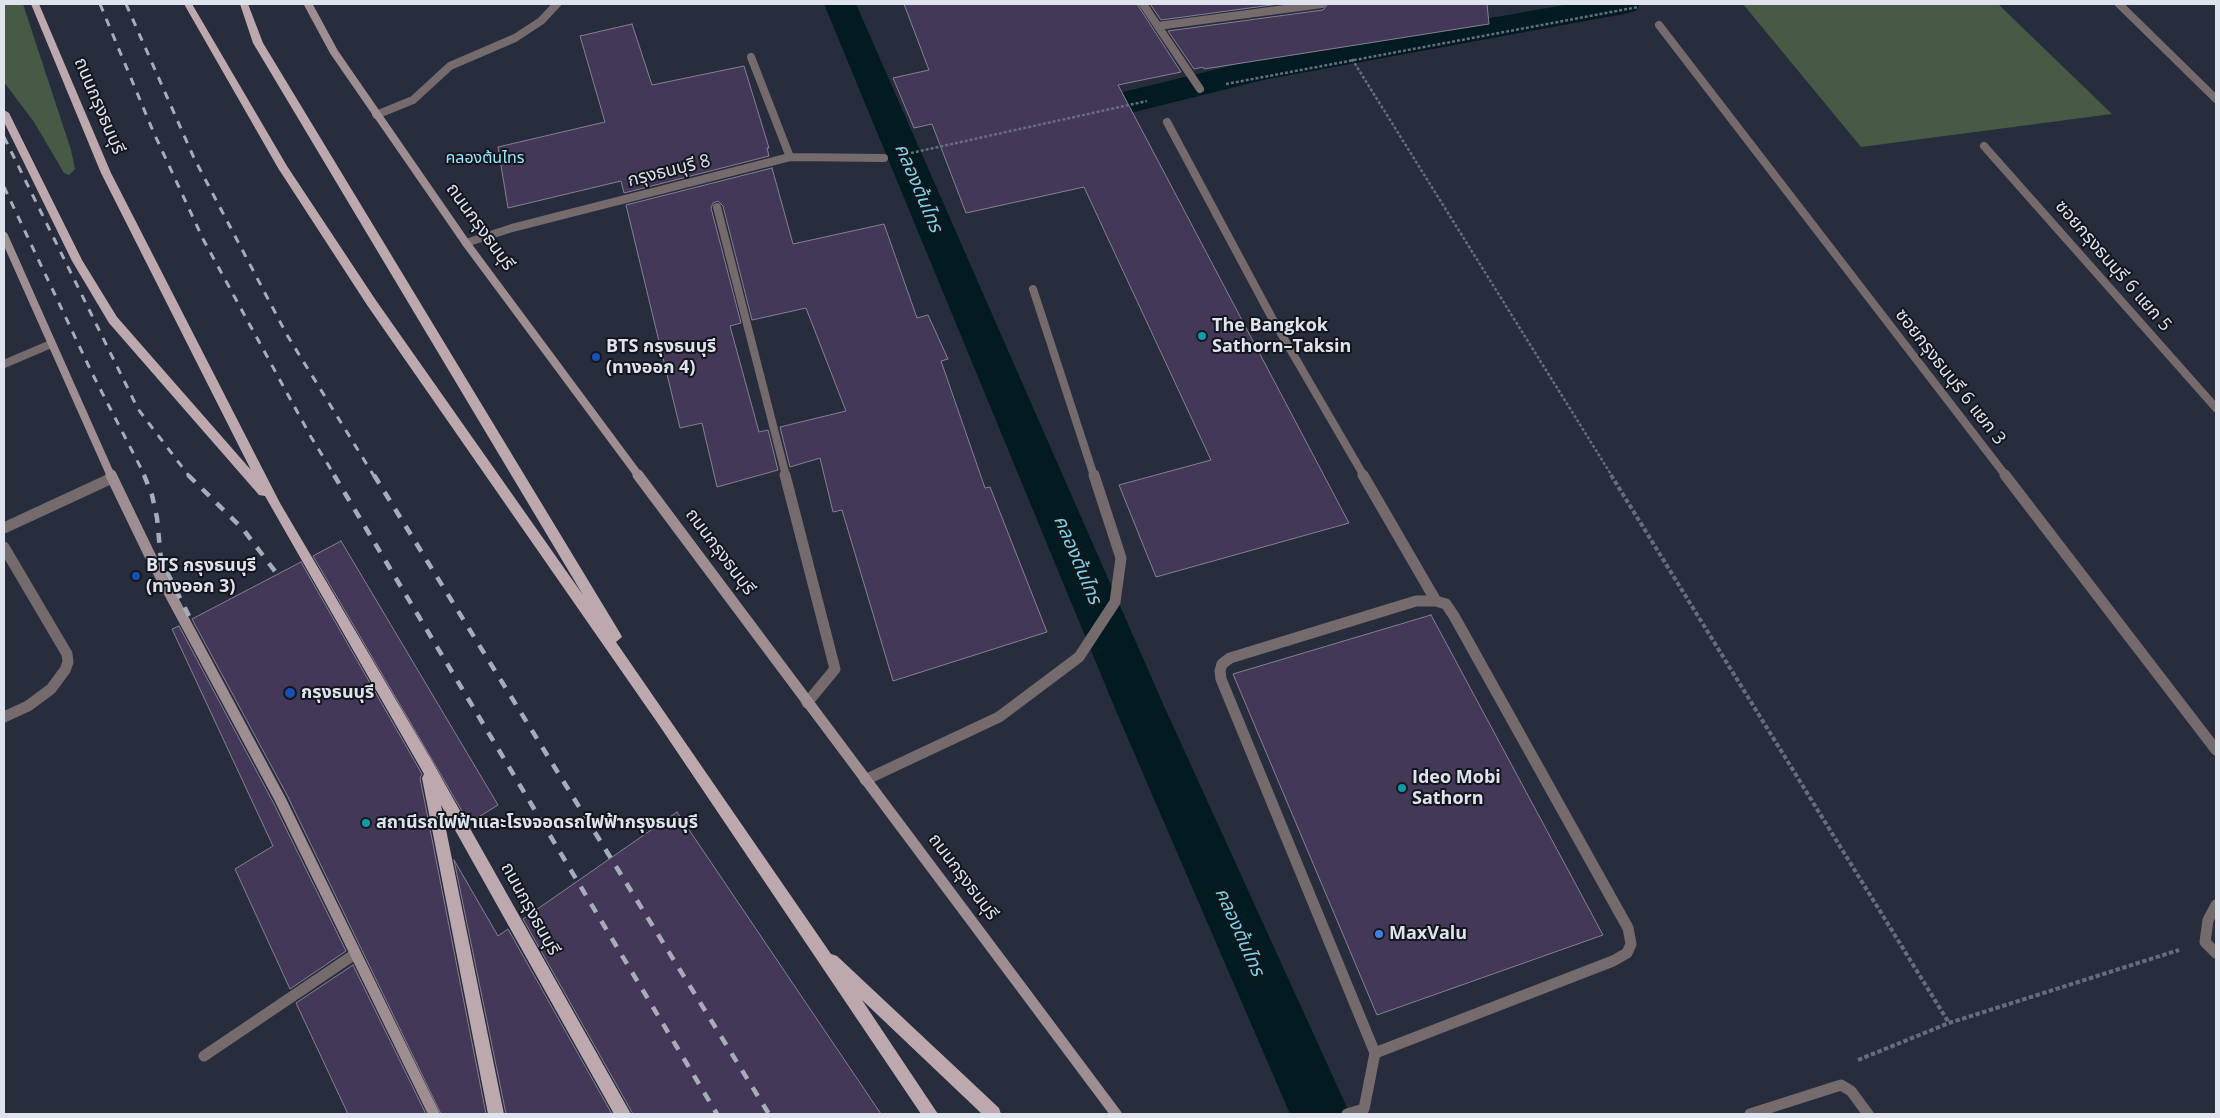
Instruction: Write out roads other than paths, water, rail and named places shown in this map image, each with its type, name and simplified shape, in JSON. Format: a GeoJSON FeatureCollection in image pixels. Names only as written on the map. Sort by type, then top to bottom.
{"type":"FeatureCollection","features":[{"type":"Feature","properties":{"kind":"main road","name":"ถนนกรุงธนบุรี"},"geometry":{"type":"LineString","coordinates":[[35,4],[106,173],[276,507],[427,766],[622,1114]]}},
{"type":"Feature","properties":{"kind":"main road"},"geometry":{"type":"LineString","coordinates":[[188,4],[283,168],[366,294],[664,722],[930,1114]]}},
{"type":"Feature","properties":{"kind":"main road"},"geometry":{"type":"LineString","coordinates":[[244,4],[263,51],[484,417],[664,722]]}},
{"type":"Feature","properties":{"kind":"main road","name":"ถนนกรุงธนบุรี"},"geometry":{"type":"LineString","coordinates":[[308,4],[334,52],[466,243],[807,703],[1116,1114]]}},
{"type":"Feature","properties":{"kind":"main road"},"geometry":{"type":"LineString","coordinates":[[4,113],[77,261],[113,320],[276,507]]}},
{"type":"Feature","properties":{"kind":"main road"},"geometry":{"type":"LineString","coordinates":[[4,236],[112,478],[155,566],[280,799],[434,1114]]}},
{"type":"Feature","properties":{"kind":"main road"},"geometry":{"type":"LineString","coordinates":[[427,766],[496,1114]]}},
{"type":"Feature","properties":{"kind":"main road"},"geometry":{"type":"LineString","coordinates":[[814,944],[993,1114]]}},
{"type":"Feature","properties":{"kind":"street"},"geometry":{"type":"LineString","coordinates":[[376,115],[413,100],[439,74],[450,66],[516,38],[541,21],[557,4]]}},
{"type":"Feature","properties":{"kind":"street"},"geometry":{"type":"LineString","coordinates":[[1143,4],[1200,89]]}},
{"type":"Feature","properties":{"kind":"street"},"geometry":{"type":"LineString","coordinates":[[1158,26],[1322,4]]}},
{"type":"Feature","properties":{"kind":"street"},"geometry":{"type":"LineString","coordinates":[[2118,4],[2216,100]]}},
{"type":"Feature","properties":{"kind":"street","name":"ซอยกรุงธนบุรี 6 แยก 3"},"geometry":{"type":"LineString","coordinates":[[1659,25],[2216,750]]}},
{"type":"Feature","properties":{"kind":"street"},"geometry":{"type":"LineString","coordinates":[[751,57],[790,157]]}},
{"type":"Feature","properties":{"kind":"street"},"geometry":{"type":"LineString","coordinates":[[1167,122],[1272,318],[1436,601]]}},
{"type":"Feature","properties":{"kind":"street","name":"ซอยกรุงธนบุรี 6 แยก 5"},"geometry":{"type":"LineString","coordinates":[[1984,146],[2216,408]]}},
{"type":"Feature","properties":{"kind":"street","name":"กรุงธนบุรี 8"},"geometry":{"type":"LineString","coordinates":[[466,243],[512,228],[790,157],[884,158]]}},
{"type":"Feature","properties":{"kind":"street"},"geometry":{"type":"LineString","coordinates":[[716,207],[835,669],[807,703]]}},
{"type":"Feature","properties":{"kind":"street"},"geometry":{"type":"LineString","coordinates":[[865,780],[999,717],[1079,657],[1115,602],[1121,558],[1033,289]]}},
{"type":"Feature","properties":{"kind":"street"},"geometry":{"type":"LineString","coordinates":[[4,364],[52,344]]}},
{"type":"Feature","properties":{"kind":"street"},"geometry":{"type":"LineString","coordinates":[[4,528],[112,478]]}},
{"type":"Feature","properties":{"kind":"street"},"geometry":{"type":"LineString","coordinates":[[4,548],[66,654],[68,662],[65,670],[51,689],[28,706],[4,717]]}},
{"type":"Feature","properties":{"kind":"street"},"geometry":{"type":"LineString","coordinates":[[1347,1114],[1364,1109],[1375,1053],[1221,679],[1220,671],[1222,664],[1230,658],[1416,601],[1436,601],[1446,604],[1454,616],[1628,928],[1631,944],[1627,953],[1613,961],[1375,1053]]}},
{"type":"Feature","properties":{"kind":"street"},"geometry":{"type":"LineString","coordinates":[[2216,905],[2208,920],[2205,942],[2216,953]]}},
{"type":"Feature","properties":{"kind":"street"},"geometry":{"type":"LineString","coordinates":[[204,1056],[355,954]]}},
{"type":"Feature","properties":{"kind":"street"},"geometry":{"type":"LineString","coordinates":[[1750,1114],[1841,1085],[1852,1091],[1868,1114]]}},
{"type":"Feature","properties":{"kind":"waterway","name":"คลองต้นไทร"},"geometry":{"type":"LineString","coordinates":[[840,4],[1141,711],[1320,1114]]}},
{"type":"Feature","properties":{"kind":"waterway"},"geometry":{"type":"LineString","coordinates":[[1066,117],[1263,69],[1624,4]]}},
{"type":"Feature","properties":{"kind":"railway"},"geometry":{"type":"LineString","coordinates":[[100,4],[153,131],[203,239],[311,437],[335,476]]}},
{"type":"Feature","properties":{"kind":"railway"},"geometry":{"type":"LineString","coordinates":[[126,4],[194,158],[287,335],[374,476]]}},
{"type":"Feature","properties":{"kind":"railway"},"geometry":{"type":"LineString","coordinates":[[4,137],[138,409],[189,476]]}},
{"type":"Feature","properties":{"kind":"railway"},"geometry":{"type":"LineString","coordinates":[[4,187],[92,373],[145,476]]}},
{"type":"Feature","properties":{"kind":"railway"},"geometry":{"type":"LineString","coordinates":[[144,475],[152,495],[157,518],[161,560],[189,616]]}},
{"type":"Feature","properties":{"kind":"railway"},"geometry":{"type":"LineString","coordinates":[[334,475],[717,1114]]}},
{"type":"Feature","properties":{"kind":"railway"},"geometry":{"type":"LineString","coordinates":[[374,475],[769,1114]]}},
{"type":"Feature","properties":{"kind":"railway"},"geometry":{"type":"LineString","coordinates":[[189,476],[243,529],[277,574]]}},
{"type":"Feature","properties":{"kind":"place","name":"The Bangkok Sathorn–Taksin"},"geometry":{"type":"Point","coordinates":[1202,336]}},
{"type":"Feature","properties":{"kind":"place","name":"BTS กรุงธนบุรี (ทางออก 4)"},"geometry":{"type":"Point","coordinates":[596,357]}},
{"type":"Feature","properties":{"kind":"place","name":"BTS กรุงธนบุรี (ทางออก 3)"},"geometry":{"type":"Point","coordinates":[136,576]}},
{"type":"Feature","properties":{"kind":"place","name":"กรุงธนบุรี"},"geometry":{"type":"Point","coordinates":[290,693]}},
{"type":"Feature","properties":{"kind":"place","name":"Ideo Mobi Sathorn"},"geometry":{"type":"Point","coordinates":[1402,788]}},
{"type":"Feature","properties":{"kind":"place","name":"สถานีรถไฟฟ้าและโรงจอดรถไฟฟ้ากรุงธนบุรี"},"geometry":{"type":"Point","coordinates":[366,823]}},
{"type":"Feature","properties":{"kind":"place","name":"MaxValu"},"geometry":{"type":"Point","coordinates":[1379,934]}},
{"type":"Feature","properties":{"kind":"district","name":"คลองต้นไทร"},"geometry":{"type":"Point","coordinates":[485,158]}}]}
